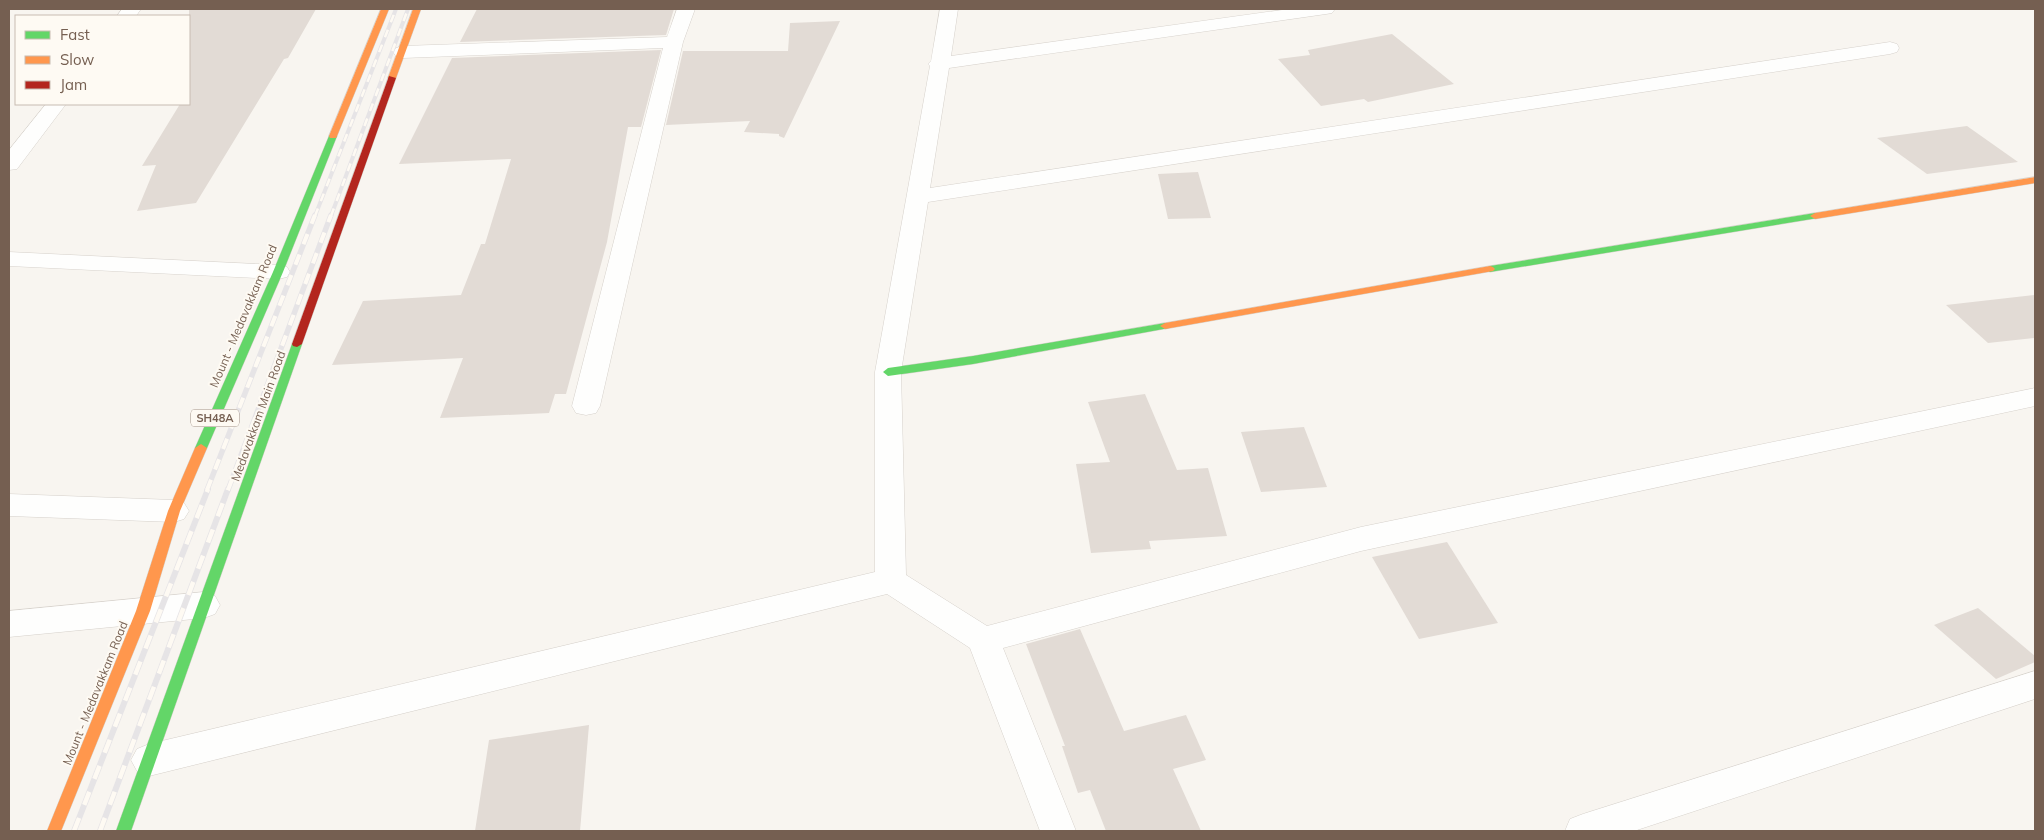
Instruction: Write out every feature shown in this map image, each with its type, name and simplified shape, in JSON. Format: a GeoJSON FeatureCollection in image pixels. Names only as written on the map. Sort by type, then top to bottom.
{"type":"FeatureCollection","features":[{"type":"Feature","properties":{"kind":"main road","name":"Mount - Medavakkam Road"},"geometry":{"type":"LineString","coordinates":[[54,831],[143,611],[174,511],[278,272],[385,9]]}},
{"type":"Feature","properties":{"kind":"main road","name":"Medavakkam Main Road"},"geometry":{"type":"LineString","coordinates":[[123,831],[417,9]]}},
{"type":"Feature","properties":{"kind":"main road"},"geometry":{"type":"LineString","coordinates":[[888,372],[972,360],[1522,264],[2035,180]]}},
{"type":"Feature","properties":{"kind":"street"},"geometry":{"type":"LineString","coordinates":[[586,406],[674,42],[686,9]]}},
{"type":"Feature","properties":{"kind":"street"},"geometry":{"type":"LineString","coordinates":[[891,581],[888,372],[938,64],[949,9]]}},
{"type":"Feature","properties":{"kind":"street"},"geometry":{"type":"LineString","coordinates":[[938,64],[1326,9]]}},
{"type":"Feature","properties":{"kind":"street"},"geometry":{"type":"LineString","coordinates":[[403,52],[674,42]]}},
{"type":"Feature","properties":{"kind":"street"},"geometry":{"type":"LineString","coordinates":[[916,197],[1890,48]]}},
{"type":"Feature","properties":{"kind":"street"},"geometry":{"type":"LineString","coordinates":[[9,164],[55,105]]}},
{"type":"Feature","properties":{"kind":"street"},"geometry":{"type":"LineString","coordinates":[[9,259],[278,272]]}},
{"type":"Feature","properties":{"kind":"street"},"geometry":{"type":"LineString","coordinates":[[983,640],[1361,538],[2035,397]]}},
{"type":"Feature","properties":{"kind":"street"},"geometry":{"type":"LineString","coordinates":[[9,505],[174,511]]}},
{"type":"Feature","properties":{"kind":"street"},"geometry":{"type":"LineString","coordinates":[[149,760],[891,581],[983,640],[1058,831]]}},
{"type":"Feature","properties":{"kind":"street"},"geometry":{"type":"LineString","coordinates":[[9,624],[204,605]]}},
{"type":"Feature","properties":{"kind":"street"},"geometry":{"type":"LineString","coordinates":[[1583,831],[2035,685]]}},
{"type":"Feature","properties":{"kind":"building"},"geometry":{"type":"Polygon","coordinates":[[[189,9],[316,9],[288,58],[284,59],[196,203],[137,211],[156,165],[142,166],[179,105],[190,105],[189,9]]]}},
{"type":"Feature","properties":{"kind":"building"},"geometry":{"type":"Polygon","coordinates":[[[477,9],[674,9],[666,35],[460,42],[477,9]]]}},
{"type":"Feature","properties":{"kind":"building"},"geometry":{"type":"Polygon","coordinates":[[[840,21],[784,138],[779,136],[779,134],[744,132],[750,121],[666,125],[683,51],[788,51],[790,23],[840,21]]]}},
{"type":"Feature","properties":{"kind":"building"},"geometry":{"type":"Polygon","coordinates":[[[1392,34],[1454,84],[1368,102],[1364,99],[1321,106],[1278,59],[1310,55],[1308,50],[1392,34]]]}},
{"type":"Feature","properties":{"kind":"building"},"geometry":{"type":"Polygon","coordinates":[[[661,50],[641,127],[628,127],[607,242],[566,394],[555,394],[549,413],[440,418],[463,358],[332,365],[363,301],[461,295],[481,244],[485,244],[511,159],[399,164],[452,58],[661,50]]]}},
{"type":"Feature","properties":{"kind":"building"},"geometry":{"type":"Polygon","coordinates":[[[1967,126],[2018,162],[1927,174],[1877,138],[1967,126]]]}},
{"type":"Feature","properties":{"kind":"building"},"geometry":{"type":"Polygon","coordinates":[[[1198,172],[1211,218],[1168,219],[1158,174],[1198,172]]]}},
{"type":"Feature","properties":{"kind":"building"},"geometry":{"type":"Polygon","coordinates":[[[2035,295],[2035,338],[1988,343],[1946,305],[2035,295]]]}},
{"type":"Feature","properties":{"kind":"building"},"geometry":{"type":"Polygon","coordinates":[[[1145,394],[1177,470],[1208,468],[1227,536],[1149,541],[1151,549],[1091,553],[1076,464],[1110,462],[1088,402],[1145,394]]]}},
{"type":"Feature","properties":{"kind":"building"},"geometry":{"type":"Polygon","coordinates":[[[1304,427],[1327,487],[1261,492],[1241,432],[1304,427]]]}},
{"type":"Feature","properties":{"kind":"building"},"geometry":{"type":"Polygon","coordinates":[[[1447,542],[1498,623],[1419,639],[1372,557],[1447,542]]]}},
{"type":"Feature","properties":{"kind":"building"},"geometry":{"type":"Polygon","coordinates":[[[1978,608],[2035,656],[2035,662],[1996,679],[1934,625],[1978,608]]]}},
{"type":"Feature","properties":{"kind":"building"},"geometry":{"type":"Polygon","coordinates":[[[1080,629],[1124,731],[1186,715],[1206,760],[1173,769],[1201,831],[1106,831],[1090,790],[1078,793],[1062,746],[1065,746],[1026,644],[1080,629]]]}},
{"type":"Feature","properties":{"kind":"building"},"geometry":{"type":"Polygon","coordinates":[[[589,725],[580,831],[475,831],[489,740],[589,725]]]}},
{"type":"Feature","properties":{"kind":"railway"},"geometry":{"type":"LineString","coordinates":[[315,216],[396,9]]}},
{"type":"Feature","properties":{"kind":"railway"},"geometry":{"type":"LineString","coordinates":[[331,216],[408,9]]}},
{"type":"Feature","properties":{"kind":"railway"},"geometry":{"type":"LineString","coordinates":[[207,490],[315,215]]}},
{"type":"Feature","properties":{"kind":"railway"},"geometry":{"type":"LineString","coordinates":[[228,490],[331,215]]}},
{"type":"Feature","properties":{"kind":"railway"},"geometry":{"type":"LineString","coordinates":[[74,831],[208,489]]}},
{"type":"Feature","properties":{"kind":"railway"},"geometry":{"type":"LineString","coordinates":[[100,831],[228,489]]}},
{"type":"Feature","properties":{"kind":"traffic: fast"},"geometry":{"type":"LineString","coordinates":[[201,448],[278,272],[333,136]]}},
{"type":"Feature","properties":{"kind":"traffic: fast"},"geometry":{"type":"LineString","coordinates":[[1490,269],[1815,216]]}},
{"type":"Feature","properties":{"kind":"traffic: fast"},"geometry":{"type":"LineString","coordinates":[[888,372],[973,360],[1165,326]]}},
{"type":"Feature","properties":{"kind":"traffic: fast"},"geometry":{"type":"LineString","coordinates":[[123,831],[297,344]]}},
{"type":"Feature","properties":{"kind":"traffic: slow"},"geometry":{"type":"LineString","coordinates":[[333,136],[385,9]]}},
{"type":"Feature","properties":{"kind":"traffic: slow"},"geometry":{"type":"LineString","coordinates":[[392,78],[417,9]]}},
{"type":"Feature","properties":{"kind":"traffic: slow"},"geometry":{"type":"LineString","coordinates":[[1815,216],[2035,180]]}},
{"type":"Feature","properties":{"kind":"traffic: slow"},"geometry":{"type":"LineString","coordinates":[[1165,326],[1490,269]]}},
{"type":"Feature","properties":{"kind":"traffic: slow"},"geometry":{"type":"LineString","coordinates":[[54,831],[143,611],[174,511],[201,448]]}},
{"type":"Feature","properties":{"kind":"traffic: jam"},"geometry":{"type":"LineString","coordinates":[[297,344],[392,78]]}}]}
